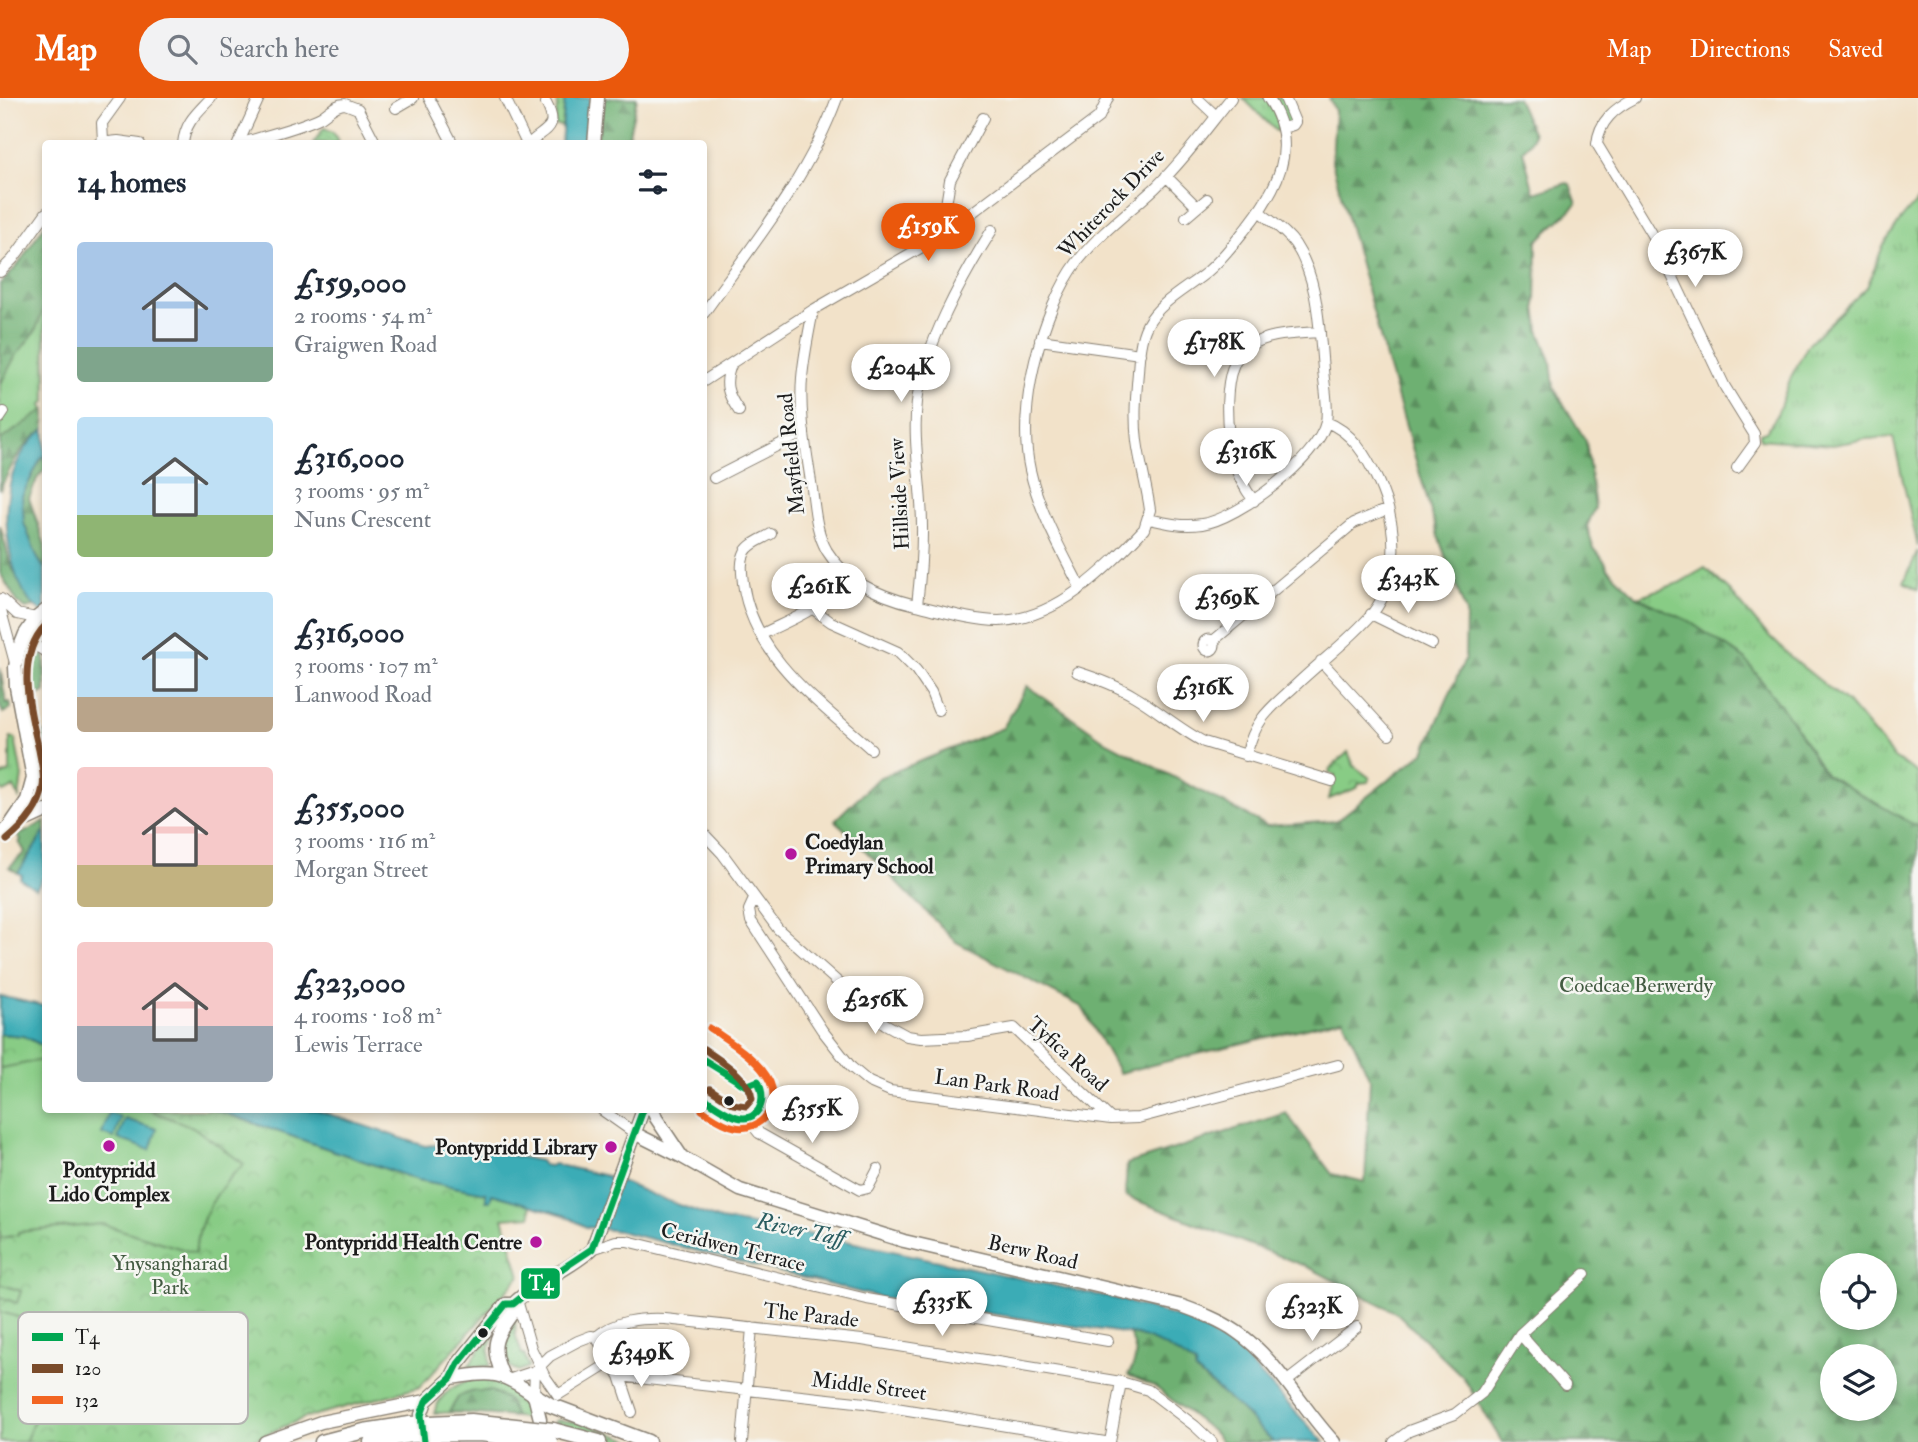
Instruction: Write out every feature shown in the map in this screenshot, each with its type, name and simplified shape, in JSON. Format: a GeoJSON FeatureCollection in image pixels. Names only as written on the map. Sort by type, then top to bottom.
{"type":"FeatureCollection","features":[{"type":"Feature","properties":{"kind":"highway"},"geometry":{"type":"LineString","coordinates":[[534,1395],[550,1405],[648,1442]]}},
{"type":"Feature","properties":{"kind":"highway"},"geometry":{"type":"LineString","coordinates":[[372,1442],[495,1422],[551,1438],[599,1442]]}},
{"type":"Feature","properties":{"kind":"highway"},"geometry":{"type":"LineString","coordinates":[[321,1442],[364,1431],[415,1434]]}},
{"type":"Feature","properties":{"kind":"main road"},"geometry":{"type":"LineString","coordinates":[[594,140],[597,98]]}},
{"type":"Feature","properties":{"kind":"main road"},"geometry":{"type":"LineString","coordinates":[[5,828],[27,800],[33,778],[16,687],[15,663],[23,638],[41,613]]}},
{"type":"Feature","properties":{"kind":"main road"},"geometry":{"type":"LineString","coordinates":[[33,778],[42,786]]}},
{"type":"Feature","properties":{"kind":"main road"},"geometry":{"type":"LineString","coordinates":[[5,828],[42,813]]}},
{"type":"Feature","properties":{"kind":"main road"},"geometry":{"type":"LineString","coordinates":[[415,1434],[426,1401],[451,1378],[458,1364],[506,1304],[515,1302],[553,1274],[578,1261],[594,1246],[642,1113]]}},
{"type":"Feature","properties":{"kind":"main road","name":"Berw Road"},"geometry":{"type":"LineString","coordinates":[[654,1113],[682,1157]]}},
{"type":"Feature","properties":{"kind":"main road","name":"Berw Road"},"geometry":{"type":"LineString","coordinates":[[636,1134],[740,1190],[904,1241],[1182,1306],[1213,1318],[1239,1333],[1286,1382],[1334,1442]]}},
{"type":"Feature","properties":{"kind":"main road"},"geometry":{"type":"LineString","coordinates":[[507,1378],[495,1356],[494,1348],[499,1333],[514,1311],[515,1302]]}},
{"type":"Feature","properties":{"kind":"main road"},"geometry":{"type":"LineString","coordinates":[[451,1378],[478,1373],[507,1378],[534,1395],[540,1419],[536,1442]]}},
{"type":"Feature","properties":{"kind":"main road"},"geometry":{"type":"LineString","coordinates":[[265,1442],[321,1422],[426,1401]]}},
{"type":"Feature","properties":{"kind":"street"},"geometry":{"type":"LineString","coordinates":[[100,140],[102,123],[120,98]]}},
{"type":"Feature","properties":{"kind":"street"},"geometry":{"type":"LineString","coordinates":[[183,140],[184,131],[190,121],[211,98]]}},
{"type":"Feature","properties":{"kind":"street"},"geometry":{"type":"LineString","coordinates":[[241,140],[259,98]]}},
{"type":"Feature","properties":{"kind":"street"},"geometry":{"type":"LineString","coordinates":[[396,108],[414,98]]}},
{"type":"Feature","properties":{"kind":"street"},"geometry":{"type":"LineString","coordinates":[[429,98],[451,140]]}},
{"type":"Feature","properties":{"kind":"street"},"geometry":{"type":"LineString","coordinates":[[505,98],[526,140]]}},
{"type":"Feature","properties":{"kind":"street"},"geometry":{"type":"LineString","coordinates":[[707,309],[811,158],[837,98]]}},
{"type":"Feature","properties":{"kind":"street"},"geometry":{"type":"LineString","coordinates":[[707,380],[813,310],[942,236],[1099,117],[1108,98]]}},
{"type":"Feature","properties":{"kind":"street"},"geometry":{"type":"LineString","coordinates":[[1197,98],[1216,116]]}},
{"type":"Feature","properties":{"kind":"street","name":"Whiterock Drive"},"geometry":{"type":"LineString","coordinates":[[1080,587],[1044,512],[1030,468],[1027,447],[1029,398],[1040,340],[1057,296],[1079,260],[1166,176],[1231,98]]}},
{"type":"Feature","properties":{"kind":"street"},"geometry":{"type":"LineString","coordinates":[[762,635],[813,608],[852,578],[879,593],[917,605],[984,620],[1017,619],[1046,609],[1080,587],[1115,559],[1144,529],[1149,519],[1148,497],[1137,440],[1140,354],[1144,332],[1152,317],[1209,270],[1268,200],[1280,174],[1284,143],[1283,128],[1268,98]]}},
{"type":"Feature","properties":{"kind":"street"},"geometry":{"type":"LineString","coordinates":[[1283,128],[1295,122],[1285,98]]}},
{"type":"Feature","properties":{"kind":"street"},"geometry":{"type":"LineString","coordinates":[[1634,98],[1607,117],[1601,127],[1597,144],[1655,240],[1725,387],[1754,434],[1755,443],[1737,468]]}},
{"type":"Feature","properties":{"kind":"street"},"geometry":{"type":"LineString","coordinates":[[251,140],[323,116],[345,101],[358,109],[374,140]]}},
{"type":"Feature","properties":{"kind":"street"},"geometry":{"type":"LineString","coordinates":[[534,140],[545,133],[552,122],[553,118],[546,103]]}},
{"type":"Feature","properties":{"kind":"street"},"geometry":{"type":"LineString","coordinates":[[942,236],[950,180],[983,118]]}},
{"type":"Feature","properties":{"kind":"street"},"geometry":{"type":"LineString","coordinates":[[1166,176],[1198,207]]}},
{"type":"Feature","properties":{"kind":"street"},"geometry":{"type":"LineString","coordinates":[[1186,218],[1207,199]]}},
{"type":"Feature","properties":{"kind":"street"},"geometry":{"type":"LineString","coordinates":[[1149,519],[1186,525],[1220,520],[1254,501],[1304,457],[1326,422],[1315,293],[1303,258],[1295,244],[1284,231],[1260,212]]}},
{"type":"Feature","properties":{"kind":"street"},"geometry":{"type":"LineString","coordinates":[[0,272],[13,259],[42,219]]}},
{"type":"Feature","properties":{"kind":"street","name":"Hillside View"},"geometry":{"type":"LineString","coordinates":[[917,605],[923,547],[915,425],[919,390],[926,362],[950,307],[977,253],[992,230]]}},
{"type":"Feature","properties":{"kind":"street","name":"Mayfield Road"},"geometry":{"type":"LineString","coordinates":[[813,310],[802,379],[804,432],[821,538],[828,551],[852,578]]}},
{"type":"Feature","properties":{"kind":"street"},"geometry":{"type":"LineString","coordinates":[[1254,501],[1240,481],[1230,446],[1228,386],[1232,366],[1245,348],[1267,337],[1320,332]]}},
{"type":"Feature","properties":{"kind":"street"},"geometry":{"type":"LineString","coordinates":[[1040,340],[1140,354]]}},
{"type":"Feature","properties":{"kind":"street"},"geometry":{"type":"LineString","coordinates":[[732,363],[726,381],[727,389],[739,411]]}},
{"type":"Feature","properties":{"kind":"street"},"geometry":{"type":"LineString","coordinates":[[1246,756],[1254,733],[1266,712],[1371,614],[1383,593],[1392,564],[1392,526],[1380,485],[1362,450],[1342,431],[1326,422]]}},
{"type":"Feature","properties":{"kind":"street"},"geometry":{"type":"LineString","coordinates":[[715,478],[804,432]]}},
{"type":"Feature","properties":{"kind":"street"},"geometry":{"type":"LineString","coordinates":[[1213,641],[1353,523],[1388,509]]}},
{"type":"Feature","properties":{"kind":"street"},"geometry":{"type":"LineString","coordinates":[[771,534],[752,544],[746,551],[741,567],[750,614],[784,668],[871,749]]}},
{"type":"Feature","properties":{"kind":"street"},"geometry":{"type":"LineString","coordinates":[[1,600],[16,614],[41,613]]}},
{"type":"Feature","properties":{"kind":"street"},"geometry":{"type":"LineString","coordinates":[[1,600],[1,611],[15,663]]}},
{"type":"Feature","properties":{"kind":"street"},"geometry":{"type":"LineString","coordinates":[[813,608],[831,622],[898,652],[916,670],[931,692],[938,710]]}},
{"type":"Feature","properties":{"kind":"street"},"geometry":{"type":"LineString","coordinates":[[1371,614],[1432,644]]}},
{"type":"Feature","properties":{"kind":"street"},"geometry":{"type":"LineString","coordinates":[[23,638],[42,650]]}},
{"type":"Feature","properties":{"kind":"street"},"geometry":{"type":"LineString","coordinates":[[1321,661],[1389,735]]}},
{"type":"Feature","properties":{"kind":"street"},"geometry":{"type":"LineString","coordinates":[[1077,672],[1134,696],[1204,742],[1332,781]]}},
{"type":"Feature","properties":{"kind":"street","name":"Tyfica Road"},"geometry":{"type":"LineString","coordinates":[[707,837],[722,853],[778,929],[885,1024],[907,1036],[921,1038],[967,1036],[1014,1028],[1111,1119]]}},
{"type":"Feature","properties":{"kind":"street","name":"Lan Park Road"},"geometry":{"type":"LineString","coordinates":[[754,899],[749,910],[751,920],[822,1030],[851,1067],[869,1082],[890,1091],[1111,1119],[1138,1118],[1338,1065]]}},
{"type":"Feature","properties":{"kind":"street"},"geometry":{"type":"LineString","coordinates":[[707,1100],[734,1116],[746,1117],[759,1133],[860,1190],[868,1188],[878,1169]]}},
{"type":"Feature","properties":{"kind":"street"},"geometry":{"type":"LineString","coordinates":[[606,1113],[636,1134]]}},
{"type":"Feature","properties":{"kind":"street","name":"Ceridwen Terrace"},"geometry":{"type":"LineString","coordinates":[[594,1246],[627,1241],[867,1299],[1108,1341]]}},
{"type":"Feature","properties":{"kind":"street"},"geometry":{"type":"LineString","coordinates":[[1394,1442],[1409,1431],[1455,1414],[1482,1393],[1520,1334],[1585,1274]]}},
{"type":"Feature","properties":{"kind":"street"},"geometry":{"type":"LineString","coordinates":[[515,1302],[537,1369],[534,1395]]}},
{"type":"Feature","properties":{"kind":"street","name":"The Parade"},"geometry":{"type":"LineString","coordinates":[[507,1378],[537,1369],[550,1356],[578,1341],[596,1337],[615,1325],[648,1318],[861,1340],[1121,1382],[1148,1390],[1212,1442]]}},
{"type":"Feature","properties":{"kind":"street"},"geometry":{"type":"LineString","coordinates":[[1286,1382],[1357,1327]]}},
{"type":"Feature","properties":{"kind":"street"},"geometry":{"type":"LineString","coordinates":[[742,1442],[751,1328]]}},
{"type":"Feature","properties":{"kind":"street"},"geometry":{"type":"LineString","coordinates":[[1520,1334],[1564,1385]]}},
{"type":"Feature","properties":{"kind":"street"},"geometry":{"type":"LineString","coordinates":[[596,1337],[623,1377],[632,1412]]}},
{"type":"Feature","properties":{"kind":"street"},"geometry":{"type":"LineString","coordinates":[[537,1369],[558,1395],[611,1362]]}},
{"type":"Feature","properties":{"kind":"street","name":"Middle Street"},"geometry":{"type":"LineString","coordinates":[[623,1377],[865,1404],[1107,1442]]}},
{"type":"Feature","properties":{"kind":"street"},"geometry":{"type":"LineString","coordinates":[[1107,1442],[1121,1382]]}},
{"type":"Feature","properties":{"kind":"green space"},"geometry":{"type":"Polygon","coordinates":[[[558,98],[565,98],[562,126],[555,125],[558,98]]]}},
{"type":"Feature","properties":{"kind":"green space"},"geometry":{"type":"Polygon","coordinates":[[[602,98],[637,98],[628,140],[597,140],[602,98]]]}},
{"type":"Feature","properties":{"kind":"green space"},"geometry":{"type":"Polygon","coordinates":[[[1243,98],[1285,98],[1295,122],[1276,131],[1243,98]]]}},
{"type":"Feature","properties":{"kind":"green space","name":"Coedcae Berwerdy"},"geometry":{"type":"Polygon","coordinates":[[[1329,98],[1517,98],[1533,134],[1530,143],[1523,150],[1534,193],[1567,183],[1570,184],[1577,204],[1537,241],[1536,307],[1539,330],[1551,361],[1554,388],[1586,441],[1595,508],[1587,526],[1593,547],[1607,568],[1637,597],[1687,620],[1745,659],[1792,721],[1825,774],[1918,827],[1918,1442],[1502,1442],[1463,1377],[1397,1313],[1310,1268],[1125,1196],[1127,1164],[1286,1113],[1332,1174],[1365,1182],[1370,1079],[1343,1019],[1119,1073],[1082,1007],[956,942],[835,820],[878,778],[1003,728],[1027,686],[1107,742],[1267,826],[1336,821],[1424,752],[1465,659],[1466,613],[1438,536],[1332,162],[1335,111],[1329,98]]]}},
{"type":"Feature","properties":{"kind":"green space"},"geometry":{"type":"Polygon","coordinates":[[[324,128],[333,132],[337,140],[315,140],[324,128]]]}},
{"type":"Feature","properties":{"kind":"green space"},"geometry":{"type":"Polygon","coordinates":[[[1918,200],[1918,547],[1893,437],[1833,445],[1760,439],[1760,433],[1766,431],[1776,417],[1791,377],[1809,343],[1867,287],[1883,246],[1918,200]]]}},
{"type":"Feature","properties":{"kind":"green space"},"geometry":{"type":"Polygon","coordinates":[[[42,229],[42,318],[0,385],[0,284],[18,265],[42,229]]]}},
{"type":"Feature","properties":{"kind":"green space"},"geometry":{"type":"Polygon","coordinates":[[[42,313],[42,411],[0,440],[0,385],[15,357],[35,332],[42,313]]]}},
{"type":"Feature","properties":{"kind":"green space"},"geometry":{"type":"Polygon","coordinates":[[[42,411],[42,431],[23,448],[0,490],[0,440],[42,411]]]}},
{"type":"Feature","properties":{"kind":"green space"},"geometry":{"type":"Polygon","coordinates":[[[42,458],[42,473],[29,498],[42,536],[42,565],[24,523],[22,496],[42,458]]]}},
{"type":"Feature","properties":{"kind":"green space"},"geometry":{"type":"Polygon","coordinates":[[[0,525],[11,566],[36,605],[26,609],[18,603],[0,573],[0,525]]]}},
{"type":"Feature","properties":{"kind":"green space"},"geometry":{"type":"Polygon","coordinates":[[[1918,551],[1918,590],[1904,582],[1918,551]]]}},
{"type":"Feature","properties":{"kind":"green space"},"geometry":{"type":"Polygon","coordinates":[[[1705,568],[1793,659],[1850,705],[1894,758],[1918,773],[1918,827],[1825,774],[1792,721],[1745,659],[1637,597],[1679,583],[1705,568]]]}},
{"type":"Feature","properties":{"kind":"green space"},"geometry":{"type":"Polygon","coordinates":[[[29,648],[34,648],[29,675],[31,699],[27,699],[25,675],[29,648]]]}},
{"type":"Feature","properties":{"kind":"green space"},"geometry":{"type":"Polygon","coordinates":[[[34,648],[42,655],[42,694],[31,699],[29,675],[34,648]]]}},
{"type":"Feature","properties":{"kind":"green space"},"geometry":{"type":"Polygon","coordinates":[[[0,668],[6,702],[10,702],[11,708],[3,713],[0,706],[0,668]]]}},
{"type":"Feature","properties":{"kind":"green space"},"geometry":{"type":"Polygon","coordinates":[[[42,733],[42,761],[38,764],[32,734],[42,733]]]}},
{"type":"Feature","properties":{"kind":"green space"},"geometry":{"type":"Polygon","coordinates":[[[10,738],[15,738],[22,776],[19,798],[14,787],[3,792],[0,788],[0,776],[10,772],[10,738]]]}},
{"type":"Feature","properties":{"kind":"green space"},"geometry":{"type":"Polygon","coordinates":[[[1348,752],[1354,766],[1370,778],[1368,782],[1359,783],[1357,788],[1329,799],[1335,775],[1329,773],[1330,769],[1348,752]]]}},
{"type":"Feature","properties":{"kind":"green space"},"geometry":{"type":"Polygon","coordinates":[[[42,823],[42,836],[18,873],[9,867],[25,852],[18,836],[42,823]]]}},
{"type":"Feature","properties":{"kind":"green space","name":"Ynysangharad Park"},"geometry":{"type":"Polygon","coordinates":[[[0,1034],[24,1036],[42,1045],[42,1113],[225,1113],[418,1180],[487,1193],[486,1201],[491,1194],[530,1204],[531,1216],[503,1218],[520,1276],[420,1387],[304,1418],[248,1442],[0,1442],[0,1034]]]}},
{"type":"Feature","properties":{"kind":"green space","name":"Pontypridd Lido Complex"},"geometry":{"type":"Polygon","coordinates":[[[42,1060],[42,1113],[157,1113],[193,1127],[244,1164],[211,1204],[200,1228],[195,1253],[102,1224],[18,1232],[18,1235],[0,1238],[0,1066],[2,1068],[42,1060]]]}},
{"type":"Feature","properties":{"kind":"green space"},"geometry":{"type":"Polygon","coordinates":[[[0,1284],[21,1291],[17,1303],[0,1297],[0,1284]]]}},
{"type":"Feature","properties":{"kind":"green space"},"geometry":{"type":"Polygon","coordinates":[[[508,1307],[491,1342],[490,1366],[468,1367],[508,1307]]]}},
{"type":"Feature","properties":{"kind":"green space"},"geometry":{"type":"Polygon","coordinates":[[[0,1312],[18,1317],[18,1424],[32,1424],[25,1442],[0,1442],[0,1312]]]}},
{"type":"Feature","properties":{"kind":"green space"},"geometry":{"type":"Polygon","coordinates":[[[515,1320],[516,1337],[529,1367],[518,1371],[509,1367],[501,1355],[506,1333],[515,1320]]]}},
{"type":"Feature","properties":{"kind":"green space"},"geometry":{"type":"Polygon","coordinates":[[[1129,1334],[1156,1341],[1195,1365],[1196,1372],[1238,1407],[1273,1442],[1222,1442],[1212,1431],[1154,1386],[1128,1375],[1136,1355],[1129,1334]]]}},
{"type":"Feature","properties":{"kind":"green space"},"geometry":{"type":"Polygon","coordinates":[[[472,1379],[494,1381],[512,1387],[525,1399],[533,1419],[472,1412],[434,1413],[448,1391],[472,1379]]]}},
{"type":"Feature","properties":{"kind":"green space"},"geometry":{"type":"Polygon","coordinates":[[[474,1391],[491,1391],[508,1400],[515,1417],[449,1412],[459,1396],[474,1391]]]}},
{"type":"Feature","properties":{"kind":"green space"},"geometry":{"type":"Polygon","coordinates":[[[556,1420],[575,1420],[636,1442],[623,1442],[554,1423],[556,1420]]]}},
{"type":"Feature","properties":{"kind":"water"},"geometry":{"type":"Polygon","coordinates":[[[565,98],[590,98],[586,140],[561,140],[565,98]]]}},
{"type":"Feature","properties":{"kind":"water"},"geometry":{"type":"Polygon","coordinates":[[[42,432],[42,458],[22,496],[24,523],[42,565],[42,613],[28,600],[17,578],[8,538],[8,496],[12,477],[30,442],[42,432]]]}},
{"type":"Feature","properties":{"kind":"water"},"geometry":{"type":"Polygon","coordinates":[[[42,836],[42,880],[36,889],[20,879],[22,875],[18,873],[42,836]]]}},
{"type":"Feature","properties":{"kind":"water"},"geometry":{"type":"Polygon","coordinates":[[[0,996],[42,1005],[42,1045],[24,1036],[0,1034],[0,996]]]}},
{"type":"Feature","properties":{"kind":"water"},"geometry":{"type":"Polygon","coordinates":[[[109,1113],[121,1117],[114,1138],[102,1134],[109,1113]]]}},
{"type":"Feature","properties":{"kind":"water"},"geometry":{"type":"Polygon","coordinates":[[[225,1113],[326,1113],[425,1146],[451,1145],[482,1149],[540,1161],[543,1165],[554,1164],[611,1177],[720,1220],[827,1237],[1121,1300],[1187,1320],[1237,1350],[1324,1442],[1273,1442],[1196,1371],[1195,1365],[1167,1348],[1137,1335],[882,1298],[619,1231],[586,1227],[564,1215],[492,1194],[490,1201],[486,1201],[486,1193],[418,1180],[225,1113]]]}},
{"type":"Feature","properties":{"kind":"water"},"geometry":{"type":"Polygon","coordinates":[[[125,1119],[157,1129],[150,1150],[118,1139],[125,1119]]]}},
{"type":"Feature","properties":{"kind":"transit line","name":"120"},"geometry":{"type":"LineString","coordinates":[[42,630],[30,653],[27,685],[42,768]]}},
{"type":"Feature","properties":{"kind":"transit line","name":"120"},"geometry":{"type":"LineString","coordinates":[[7,840],[30,817],[42,791]]}},
{"type":"Feature","properties":{"kind":"transit line","name":"132"},"geometry":{"type":"LineString","coordinates":[[707,1113],[726,1124],[744,1127],[760,1121],[771,1108],[773,1100],[770,1082],[759,1066],[710,1028]]}},
{"type":"Feature","properties":{"kind":"transit line","name":"120"},"geometry":{"type":"LineString","coordinates":[[707,1051],[740,1077],[752,1099],[746,1106],[733,1104],[710,1089]]}},
{"type":"Feature","properties":{"kind":"transit line","name":"T4"},"geometry":{"type":"LineString","coordinates":[[707,1062],[746,1086],[758,1081],[762,1099],[759,1109],[747,1118],[732,1115],[707,1100]]}},
{"type":"Feature","properties":{"kind":"transit line","name":"T4"},"geometry":{"type":"LineString","coordinates":[[424,1442],[421,1415],[426,1401],[451,1378],[458,1364],[506,1304],[513,1304],[592,1249],[642,1113]]}},
{"type":"Feature","properties":{"kind":"place","name":"Coedylan Primary School"},"geometry":{"type":"Point","coordinates":[791,854]}},
{"type":"Feature","properties":{"kind":"place","name":"Pontypridd Lido Complex"},"geometry":{"type":"Point","coordinates":[109,1146]}},
{"type":"Feature","properties":{"kind":"place","name":"Pontypridd Library"},"geometry":{"type":"Point","coordinates":[611,1147]}},
{"type":"Feature","properties":{"kind":"place","name":"Pontypridd Health Centre"},"geometry":{"type":"Point","coordinates":[536,1242]}},
{"type":"Feature","properties":{"kind":"water label","name":"River Taff"},"geometry":{"type":"Point","coordinates":[801,1229]}}]}
